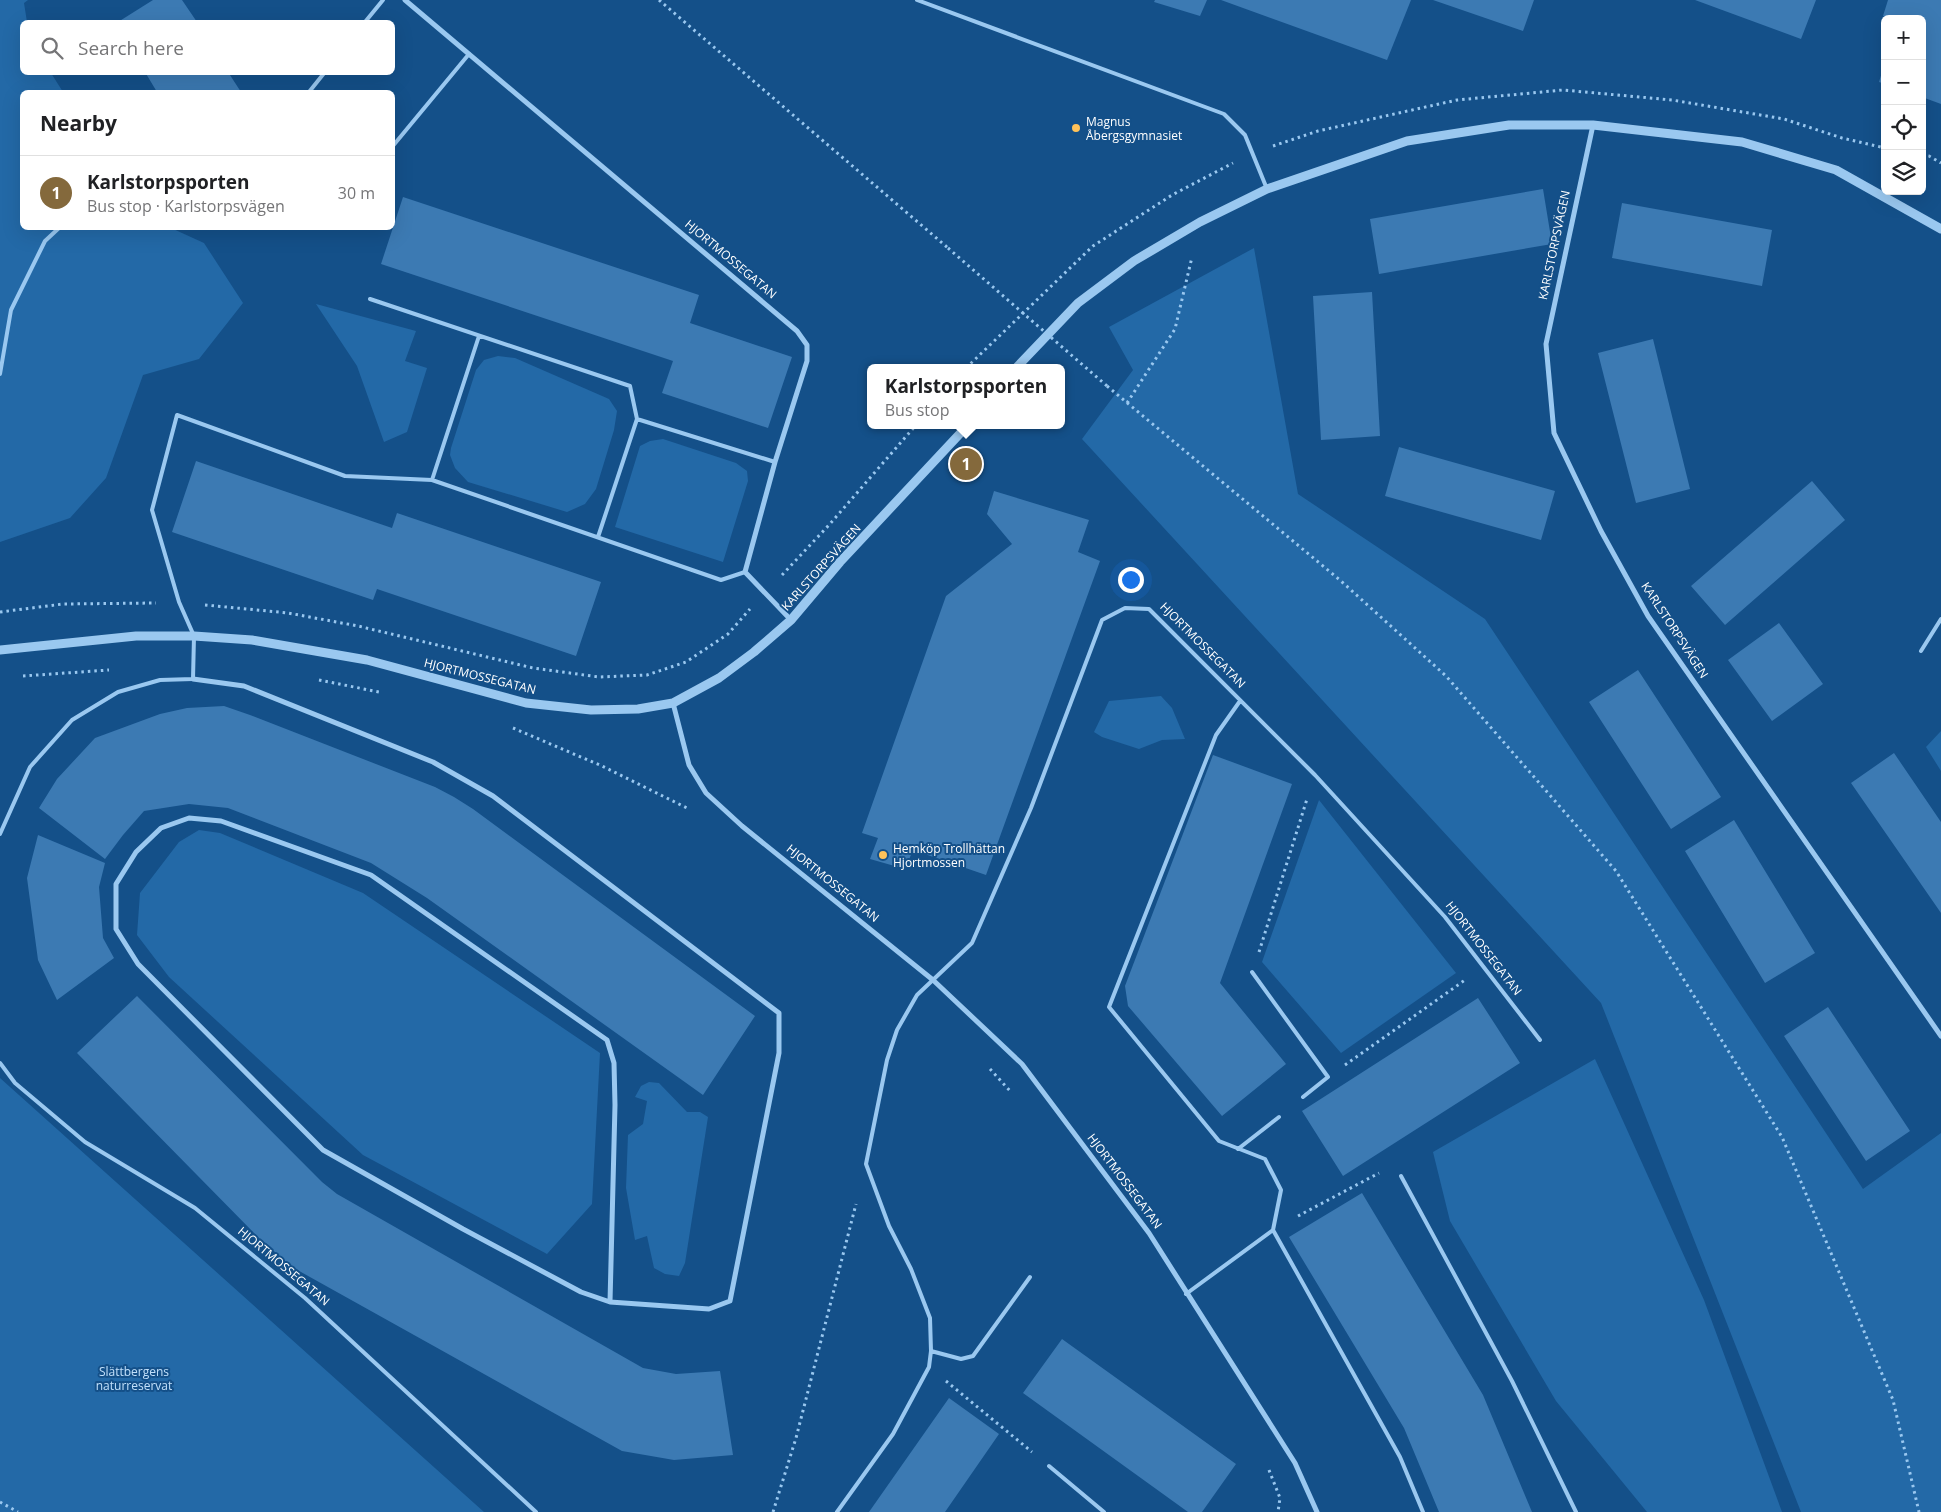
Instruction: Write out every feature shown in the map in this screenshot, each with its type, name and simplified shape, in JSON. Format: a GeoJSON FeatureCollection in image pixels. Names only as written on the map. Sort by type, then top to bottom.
{"type":"FeatureCollection","features":[{"type":"Feature","properties":{"kind":"street","name":"HJORTMOSSEGATAN"},"geometry":{"type":"LineString","coordinates":[[405,0],[797,331],[807,345],[807,361],[775,462],[745,572]]}},
{"type":"Feature","properties":{"kind":"street"},"geometry":{"type":"LineString","coordinates":[[1020,364],[1078,303],[1134,261],[1200,222],[1267,188],[1407,141],[1509,125],[1593,125],[1742,142],[1836,170],[1941,230]]}},
{"type":"Feature","properties":{"kind":"street","name":"KARLSTORPSVÄGEN"},"geometry":{"type":"LineString","coordinates":[[1593,125],[1546,344],[1554,434],[1600,531],[1648,616],[1941,1036]]}},
{"type":"Feature","properties":{"kind":"street","name":"KARLSTORPSVÄGEN"},"geometry":{"type":"LineString","coordinates":[[672,703],[719,678],[754,652],[790,620],[840,562],[964,429]]}},
{"type":"Feature","properties":{"kind":"street"},"geometry":{"type":"LineString","coordinates":[[745,572],[790,620]]}},
{"type":"Feature","properties":{"kind":"street","name":"HJORTMOSSEGATAN"},"geometry":{"type":"LineString","coordinates":[[0,650],[136,636],[194,636],[252,640],[367,660],[526,703],[591,710],[638,709],[672,703],[689,765],[706,793],[742,826],[933,980],[1022,1064],[1149,1233],[1295,1463],[1317,1512]]}},
{"type":"Feature","properties":{"kind":"street"},"geometry":{"type":"LineString","coordinates":[[194,680],[244,686],[432,762],[493,796],[779,1013],[779,1053],[730,1301],[709,1309],[610,1302],[581,1292],[463,1229],[323,1150],[138,964],[116,929],[116,884],[136,852],[162,828],[189,818],[221,821],[371,875],[606,1040],[614,1063],[615,1105],[610,1302]]}},
{"type":"Feature","properties":{"kind":"lane"},"geometry":{"type":"LineString","coordinates":[[367,20],[383,0]]}},
{"type":"Feature","properties":{"kind":"lane"},"geometry":{"type":"LineString","coordinates":[[917,0],[1224,114],[1245,135],[1267,188]]}},
{"type":"Feature","properties":{"kind":"lane"},"geometry":{"type":"LineString","coordinates":[[395,144],[469,54]]}},
{"type":"Feature","properties":{"kind":"lane"},"geometry":{"type":"LineString","coordinates":[[311,90],[323,75]]}},
{"type":"Feature","properties":{"kind":"lane"},"geometry":{"type":"LineString","coordinates":[[0,374],[12,310],[45,241],[58,230]]}},
{"type":"Feature","properties":{"kind":"lane"},"geometry":{"type":"LineString","coordinates":[[370,300],[630,386],[637,419],[598,537]]}},
{"type":"Feature","properties":{"kind":"lane"},"geometry":{"type":"LineString","coordinates":[[432,480],[479,336]]}},
{"type":"Feature","properties":{"kind":"lane"},"geometry":{"type":"LineString","coordinates":[[0,834],[30,767],[72,720],[118,692],[160,680],[194,680],[194,636],[179,602],[152,510],[176,415],[345,476],[432,480],[721,580],[745,572]]}},
{"type":"Feature","properties":{"kind":"lane"},"geometry":{"type":"LineString","coordinates":[[637,419],[775,462]]}},
{"type":"Feature","properties":{"kind":"lane","name":"HJORTMOSSEGATAN"},"geometry":{"type":"LineString","coordinates":[[933,980],[972,943],[1031,808],[1102,620],[1125,608],[1149,609],[1315,776],[1444,917],[1540,1040]]}},
{"type":"Feature","properties":{"kind":"lane"},"geometry":{"type":"LineString","coordinates":[[1921,651],[1941,618]]}},
{"type":"Feature","properties":{"kind":"lane","name":"HJORTMOSSEGATAN"},"geometry":{"type":"LineString","coordinates":[[1240,700],[1216,735],[1109,1007],[1219,1141],[1265,1160],[1281,1190],[1273,1230]]}},
{"type":"Feature","properties":{"kind":"lane"},"geometry":{"type":"LineString","coordinates":[[1252,972],[1328,1077],[1303,1097]]}},
{"type":"Feature","properties":{"kind":"lane"},"geometry":{"type":"LineString","coordinates":[[838,1512],[893,1434],[929,1367],[931,1351],[930,1318],[911,1269],[889,1226],[866,1164],[887,1060],[897,1030],[917,996],[933,980]]}},
{"type":"Feature","properties":{"kind":"lane","name":"HJORTMOSSEGATAN"},"geometry":{"type":"LineString","coordinates":[[0,1063],[15,1084],[85,1142],[195,1208],[305,1298],[536,1512]]}},
{"type":"Feature","properties":{"kind":"lane"},"geometry":{"type":"LineString","coordinates":[[1238,1149],[1279,1117]]}},
{"type":"Feature","properties":{"kind":"lane"},"geometry":{"type":"LineString","coordinates":[[1402,1176],[1512,1381],[1576,1512]]}},
{"type":"Feature","properties":{"kind":"lane"},"geometry":{"type":"LineString","coordinates":[[1186,1294],[1273,1230],[1400,1457],[1423,1512]]}},
{"type":"Feature","properties":{"kind":"lane"},"geometry":{"type":"LineString","coordinates":[[931,1351],[961,1359],[973,1356],[1030,1277]]}},
{"type":"Feature","properties":{"kind":"lane"},"geometry":{"type":"LineString","coordinates":[[1049,1466],[1104,1512]]}},
{"type":"Feature","properties":{"kind":"path"},"geometry":{"type":"LineString","coordinates":[[659,0],[1107,386],[1340,581],[1446,676],[1616,871],[1782,1137],[1892,1400],[1919,1512]]}},
{"type":"Feature","properties":{"kind":"path"},"geometry":{"type":"LineString","coordinates":[[1926,156],[1941,163]]}},
{"type":"Feature","properties":{"kind":"path"},"geometry":{"type":"LineString","coordinates":[[1127,403],[1175,329],[1200,222]]}},
{"type":"Feature","properties":{"kind":"path"},"geometry":{"type":"LineString","coordinates":[[970,364],[1047,288]]}},
{"type":"Feature","properties":{"kind":"path"},"geometry":{"type":"LineString","coordinates":[[0,612],[63,604],[179,602],[288,613],[358,626],[533,668],[599,677],[647,675],[686,662],[728,634],[829,525],[913,429]]}},
{"type":"Feature","properties":{"kind":"path"},"geometry":{"type":"LineString","coordinates":[[19,676],[116,670]]}},
{"type":"Feature","properties":{"kind":"path"},"geometry":{"type":"LineString","coordinates":[[314,679],[388,694]]}},
{"type":"Feature","properties":{"kind":"path"},"geometry":{"type":"LineString","coordinates":[[506,726],[602,766],[690,810]]}},
{"type":"Feature","properties":{"kind":"path"},"geometry":{"type":"LineString","coordinates":[[1252,972],[1315,776]]}},
{"type":"Feature","properties":{"kind":"path"},"geometry":{"type":"LineString","coordinates":[[1328,1077],[1483,967]]}},
{"type":"Feature","properties":{"kind":"path"},"geometry":{"type":"LineString","coordinates":[[986,1065],[1017,1099]]}},
{"type":"Feature","properties":{"kind":"path"},"geometry":{"type":"LineString","coordinates":[[773,1512],[796,1438],[866,1164]]}},
{"type":"Feature","properties":{"kind":"path"},"geometry":{"type":"LineString","coordinates":[[1273,1230],[1380,1173],[1402,1176]]}},
{"type":"Feature","properties":{"kind":"path"},"geometry":{"type":"LineString","coordinates":[[929,1367],[1049,1466]]}},
{"type":"Feature","properties":{"kind":"path"},"geometry":{"type":"LineString","coordinates":[[1267,1463],[1280,1498],[1278,1512]]}},
{"type":"Feature","properties":{"kind":"path"},"geometry":{"type":"LineString","coordinates":[[0,1502],[18,1512]]}},
{"type":"Feature","properties":{"kind":"green space"},"geometry":{"type":"Polygon","coordinates":[[[0,0],[28,0],[24,3],[27,20],[20,20],[20,75],[52,75],[62,90],[20,90],[20,230],[175,230],[204,243],[243,303],[199,359],[143,375],[106,478],[70,518],[0,542],[0,0]]]}},
{"type":"Feature","properties":{"kind":"green space"},"geometry":{"type":"Polygon","coordinates":[[[1254,248],[1298,494],[1485,619],[1863,1189],[1941,1133],[1941,1512],[1801,1512],[1601,1003],[1082,439],[1133,370],[1109,327],[1254,248]]]}},
{"type":"Feature","properties":{"kind":"green space"},"geometry":{"type":"Polygon","coordinates":[[[316,304],[416,331],[405,361],[427,368],[407,432],[384,442],[357,366],[316,304]]]}},
{"type":"Feature","properties":{"kind":"green space"},"geometry":{"type":"Polygon","coordinates":[[[498,356],[515,358],[609,399],[617,411],[614,430],[596,489],[585,504],[567,512],[468,482],[455,468],[450,455],[451,448],[476,370],[484,360],[498,356]]]}},
{"type":"Feature","properties":{"kind":"green space"},"geometry":{"type":"Polygon","coordinates":[[[663,439],[736,463],[747,471],[748,481],[723,562],[615,527],[640,446],[650,441],[663,439]]]}},
{"type":"Feature","properties":{"kind":"green space"},"geometry":{"type":"Polygon","coordinates":[[[1161,696],[1172,708],[1185,739],[1162,740],[1139,749],[1102,737],[1094,732],[1109,701],[1161,696]]]}},
{"type":"Feature","properties":{"kind":"green space"},"geometry":{"type":"Polygon","coordinates":[[[1941,731],[1941,771],[1926,747],[1941,731]]]}},
{"type":"Feature","properties":{"kind":"green space"},"geometry":{"type":"Polygon","coordinates":[[[1319,800],[1456,973],[1341,1053],[1262,962],[1319,800]]]}},
{"type":"Feature","properties":{"kind":"green space"},"geometry":{"type":"Polygon","coordinates":[[[199,830],[220,833],[363,893],[600,1053],[592,1204],[547,1254],[363,1155],[169,977],[137,935],[140,893],[179,842],[199,830]]]}},
{"type":"Feature","properties":{"kind":"green space"},"geometry":{"type":"Polygon","coordinates":[[[1595,1059],[1704,1300],[1782,1512],[1647,1512],[1556,1401],[1450,1221],[1433,1152],[1595,1059]]]}},
{"type":"Feature","properties":{"kind":"green space","name":"Slättbergens naturreservat"},"geometry":{"type":"Polygon","coordinates":[[[0,1078],[484,1512],[0,1512],[0,1078]]]}},
{"type":"Feature","properties":{"kind":"green space"},"geometry":{"type":"Polygon","coordinates":[[[649,1082],[659,1083],[687,1112],[700,1112],[708,1117],[685,1263],[679,1276],[665,1274],[654,1268],[647,1236],[635,1240],[626,1188],[628,1135],[643,1124],[647,1101],[635,1097],[641,1086],[649,1082]]]}},
{"type":"Feature","properties":{"kind":"building"},"geometry":{"type":"Polygon","coordinates":[[[153,0],[182,0],[196,20],[121,20],[153,0]]]}},
{"type":"Feature","properties":{"kind":"building"},"geometry":{"type":"Polygon","coordinates":[[[1155,0],[1207,0],[1200,16],[1154,2],[1155,0]]]}},
{"type":"Feature","properties":{"kind":"building"},"geometry":{"type":"Polygon","coordinates":[[[1221,0],[1411,0],[1387,60],[1221,0]]]}},
{"type":"Feature","properties":{"kind":"building"},"geometry":{"type":"Polygon","coordinates":[[[1433,0],[1534,0],[1523,31],[1433,0]]]}},
{"type":"Feature","properties":{"kind":"building"},"geometry":{"type":"Polygon","coordinates":[[[1695,0],[1816,0],[1801,39],[1695,0]]]}},
{"type":"Feature","properties":{"kind":"building"},"geometry":{"type":"Polygon","coordinates":[[[1888,0],[1941,0],[1941,104],[1926,98],[1926,15],[1883,15],[1888,0]]]}},
{"type":"Feature","properties":{"kind":"building"},"geometry":{"type":"Polygon","coordinates":[[[147,75],[230,75],[240,90],[156,90],[147,75]]]}},
{"type":"Feature","properties":{"kind":"building"},"geometry":{"type":"Polygon","coordinates":[[[1543,189],[1552,244],[1379,274],[1370,219],[1543,189]]]}},
{"type":"Feature","properties":{"kind":"building"},"geometry":{"type":"Polygon","coordinates":[[[403,197],[699,295],[690,323],[792,357],[768,428],[662,393],[673,361],[381,264],[392,230],[395,230],[395,221],[403,197]]]}},
{"type":"Feature","properties":{"kind":"building"},"geometry":{"type":"Polygon","coordinates":[[[1622,203],[1772,230],[1762,286],[1612,258],[1622,203]]]}},
{"type":"Feature","properties":{"kind":"building"},"geometry":{"type":"Polygon","coordinates":[[[1372,292],[1380,436],[1321,440],[1313,296],[1372,292]]]}},
{"type":"Feature","properties":{"kind":"building"},"geometry":{"type":"Polygon","coordinates":[[[1653,339],[1690,489],[1636,503],[1598,353],[1653,339]]]}},
{"type":"Feature","properties":{"kind":"building"},"geometry":{"type":"Polygon","coordinates":[[[1399,447],[1555,491],[1541,540],[1385,496],[1399,447]]]}},
{"type":"Feature","properties":{"kind":"building"},"geometry":{"type":"Polygon","coordinates":[[[196,461],[392,528],[397,513],[601,582],[576,656],[377,589],[373,600],[172,532],[196,461]]]}},
{"type":"Feature","properties":{"kind":"building"},"geometry":{"type":"Polygon","coordinates":[[[1812,481],[1845,520],[1725,625],[1691,586],[1812,481]]]}},
{"type":"Feature","properties":{"kind":"building"},"geometry":{"type":"Polygon","coordinates":[[[994,491],[1089,520],[1078,552],[1100,561],[986,875],[913,850],[905,869],[870,859],[878,838],[862,833],[946,596],[1012,544],[987,514],[994,491]]]}},
{"type":"Feature","properties":{"kind":"building"},"geometry":{"type":"Polygon","coordinates":[[[1779,623],[1823,684],[1772,721],[1728,660],[1779,623]]]}},
{"type":"Feature","properties":{"kind":"building"},"geometry":{"type":"Polygon","coordinates":[[[1638,670],[1721,797],[1671,829],[1589,702],[1638,670]]]}},
{"type":"Feature","properties":{"kind":"building"},"geometry":{"type":"Polygon","coordinates":[[[224,706],[435,787],[454,797],[755,1016],[703,1095],[427,898],[371,863],[228,808],[189,804],[144,811],[105,859],[39,808],[57,779],[95,738],[160,714],[187,708],[224,706]]]}},
{"type":"Feature","properties":{"kind":"building"},"geometry":{"type":"Polygon","coordinates":[[[1894,753],[1941,822],[1941,913],[1851,783],[1894,753]]]}},
{"type":"Feature","properties":{"kind":"building"},"geometry":{"type":"Polygon","coordinates":[[[1213,755],[1292,784],[1220,983],[1286,1064],[1222,1116],[1128,1006],[1125,986],[1213,755]]]}},
{"type":"Feature","properties":{"kind":"building"},"geometry":{"type":"Polygon","coordinates":[[[1734,820],[1815,953],[1765,983],[1685,851],[1734,820]]]}},
{"type":"Feature","properties":{"kind":"building"},"geometry":{"type":"Polygon","coordinates":[[[38,835],[105,863],[99,887],[103,938],[114,958],[57,1000],[38,960],[27,878],[38,835]]]}},
{"type":"Feature","properties":{"kind":"building"},"geometry":{"type":"Polygon","coordinates":[[[137,996],[322,1182],[337,1194],[643,1368],[676,1374],[720,1371],[733,1455],[674,1460],[622,1451],[292,1267],[259,1238],[77,1053],[137,996]]]}},
{"type":"Feature","properties":{"kind":"building"},"geometry":{"type":"Polygon","coordinates":[[[1478,998],[1520,1063],[1343,1176],[1302,1111],[1478,998]]]}},
{"type":"Feature","properties":{"kind":"building"},"geometry":{"type":"Polygon","coordinates":[[[1828,1007],[1910,1131],[1866,1161],[1784,1036],[1828,1007]]]}},
{"type":"Feature","properties":{"kind":"building"},"geometry":{"type":"Polygon","coordinates":[[[1362,1193],[1483,1395],[1532,1512],[1439,1512],[1404,1428],[1289,1237],[1362,1193]]]}},
{"type":"Feature","properties":{"kind":"building"},"geometry":{"type":"Polygon","coordinates":[[[1062,1339],[1236,1464],[1202,1512],[1188,1512],[1023,1393],[1062,1339]]]}},
{"type":"Feature","properties":{"kind":"building"},"geometry":{"type":"Polygon","coordinates":[[[949,1398],[999,1434],[945,1512],[869,1512],[949,1398]]]}},
{"type":"Feature","properties":{"kind":"place","name":"Magnus Åbergsgymnasiet"},"geometry":{"type":"Point","coordinates":[1076,128]}},
{"type":"Feature","properties":{"kind":"place","name":"Karlstorpsporten"},"geometry":{"type":"Point","coordinates":[966,464]}},
{"type":"Feature","properties":{"kind":"place","name":"Hemköp Trollhättan Hjortmossen"},"geometry":{"type":"Point","coordinates":[883,855]}}]}
